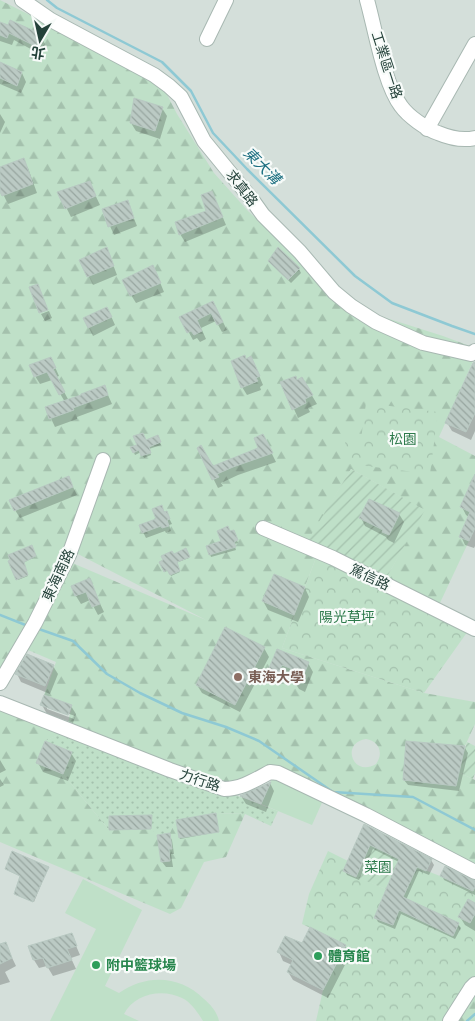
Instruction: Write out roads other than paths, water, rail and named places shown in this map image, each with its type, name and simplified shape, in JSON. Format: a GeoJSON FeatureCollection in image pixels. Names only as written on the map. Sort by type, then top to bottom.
{"type":"FeatureCollection","features":[{"type":"Feature","properties":{"kind":"street","name":"求真路"},"geometry":{"type":"LineString","coordinates":[[22,0],[51,20],[154,75],[175,91],[181,97],[204,141],[254,201],[263,215],[300,252],[334,292],[351,306],[376,322],[423,343],[471,354],[475,351]]}},
{"type":"Feature","properties":{"kind":"street"},"geometry":{"type":"LineString","coordinates":[[207,39],[226,0]]}},
{"type":"Feature","properties":{"kind":"street","name":"工業區一路"},"geometry":{"type":"LineString","coordinates":[[368,0],[382,59],[393,92],[401,107],[427,129],[449,137],[468,140],[475,138]]}},
{"type":"Feature","properties":{"kind":"street"},"geometry":{"type":"LineString","coordinates":[[427,129],[475,44]]}},
{"type":"Feature","properties":{"kind":"street","name":"東海南路"},"geometry":{"type":"LineString","coordinates":[[0,684],[35,623],[69,556],[103,460]]}},
{"type":"Feature","properties":{"kind":"street","name":"篤信路"},"geometry":{"type":"LineString","coordinates":[[263,528],[333,558],[475,629]]}},
{"type":"Feature","properties":{"kind":"street","name":"力行路"},"geometry":{"type":"LineString","coordinates":[[0,703],[170,770],[224,789],[232,789],[248,784],[270,772],[278,774],[366,815],[475,872]]}},
{"type":"Feature","properties":{"kind":"street"},"geometry":{"type":"LineString","coordinates":[[450,1021],[475,984]]}},
{"type":"Feature","properties":{"kind":"waterway","name":"東大溝"},"geometry":{"type":"LineString","coordinates":[[47,0],[57,8],[162,62],[191,91],[213,133],[355,276],[392,303],[475,334]]}},
{"type":"Feature","properties":{"kind":"waterway"},"geometry":{"type":"LineString","coordinates":[[0,615],[28,626]]}},
{"type":"Feature","properties":{"kind":"waterway"},"geometry":{"type":"LineString","coordinates":[[36,628],[73,641],[107,674],[140,693],[182,713],[226,727],[259,741],[333,792],[413,797],[475,830]]}},
{"type":"Feature","properties":{"kind":"waterway"},"geometry":{"type":"LineString","coordinates":[[467,1021],[475,1014]]}},
{"type":"Feature","properties":{"kind":"place","name":"東海大學"},"geometry":{"type":"Point","coordinates":[238,677]}},
{"type":"Feature","properties":{"kind":"place","name":"體育館"},"geometry":{"type":"Point","coordinates":[318,956]}},
{"type":"Feature","properties":{"kind":"place","name":"附中籃球場"},"geometry":{"type":"Point","coordinates":[96,965]}},
{"type":"Feature","properties":{"kind":"park label","name":"松園"},"geometry":{"type":"Point","coordinates":[403,439]}},
{"type":"Feature","properties":{"kind":"park label","name":"陽光草坪"},"geometry":{"type":"Point","coordinates":[347,617]}},
{"type":"Feature","properties":{"kind":"park label","name":"菜園"},"geometry":{"type":"Point","coordinates":[378,867]}}]}
